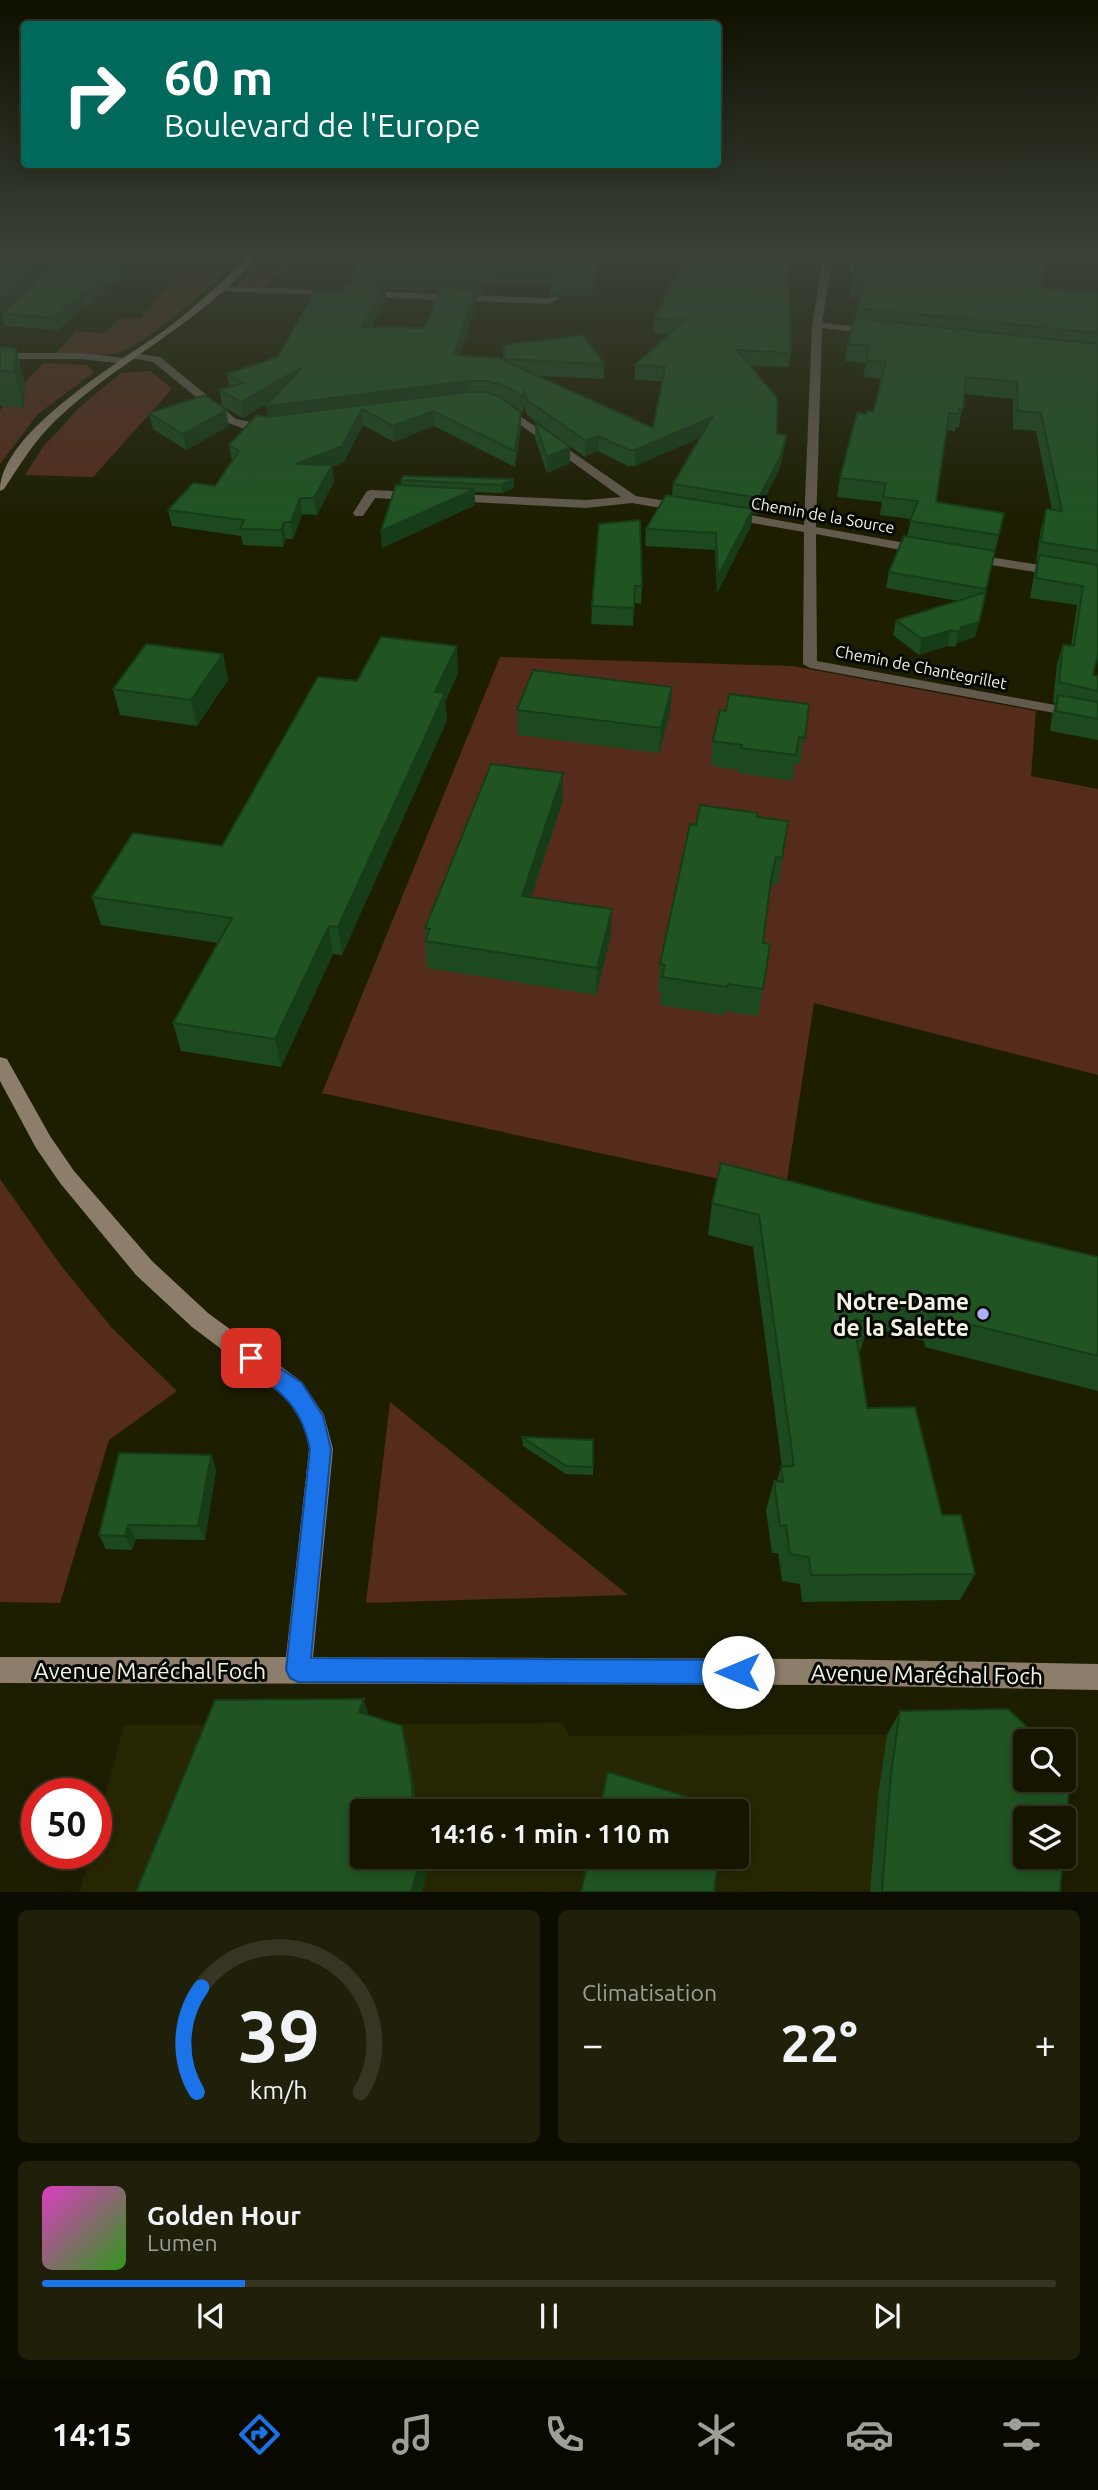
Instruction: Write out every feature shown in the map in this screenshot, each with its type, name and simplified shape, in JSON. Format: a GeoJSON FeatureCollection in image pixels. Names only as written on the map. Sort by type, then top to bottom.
{"type":"FeatureCollection","features":[{"type":"Feature","properties":{"kind":"street"},"geometry":{"type":"LineString","coordinates":[[0,487],[23,449],[47,421],[84,388],[150,343]]}},
{"type":"Feature","properties":{"kind":"street","name":"Chemin de Chantegrillet"},"geometry":{"type":"LineString","coordinates":[[816,343],[808,582],[810,664],[1098,718]]}},
{"type":"Feature","properties":{"kind":"street"},"geometry":{"type":"LineString","coordinates":[[0,356],[156,359],[232,421],[245,426],[281,425]]}},
{"type":"Feature","properties":{"kind":"street"},"geometry":{"type":"LineString","coordinates":[[488,402],[503,407],[632,499]]}},
{"type":"Feature","properties":{"kind":"street"},"geometry":{"type":"LineString","coordinates":[[359,513],[371,494],[424,496]]}},
{"type":"Feature","properties":{"kind":"street"},"geometry":{"type":"LineString","coordinates":[[438,497],[586,504],[632,499],[696,510]]}},
{"type":"Feature","properties":{"kind":"street","name":"Chemin de la Source"},"geometry":{"type":"LineString","coordinates":[[721,514],[1098,578]]}},
{"type":"Feature","properties":{"kind":"street"},"geometry":{"type":"LineString","coordinates":[[0,1064],[43,1142],[67,1177],[144,1268],[200,1320],[294,1390],[316,1423],[321,1449],[298,1670]]}},
{"type":"Feature","properties":{"kind":"street","name":"Avenue Maréchal Foch"},"geometry":{"type":"LineString","coordinates":[[0,1670],[819,1672],[1098,1677]]}},
{"type":"Feature","properties":{"kind":"shaded area"},"geometry":{"type":"Polygon","coordinates":[[[65,343],[137,343],[120,352],[105,355],[56,353],[65,343]]]}},
{"type":"Feature","properties":{"kind":"shaded area"},"geometry":{"type":"Polygon","coordinates":[[[43,363],[87,365],[94,372],[38,414],[0,464],[0,410],[43,363]]]}},
{"type":"Feature","properties":{"kind":"shaded area"},"geometry":{"type":"Polygon","coordinates":[[[151,371],[172,389],[93,477],[25,475],[43,447],[80,407],[121,373],[151,371]]]}},
{"type":"Feature","properties":{"kind":"shaded area"},"geometry":{"type":"Polygon","coordinates":[[[500,657],[792,666],[1036,711],[1031,776],[1098,789],[1098,1075],[814,1003],[785,1193],[322,1093],[500,657]]]}},
{"type":"Feature","properties":{"kind":"shaded area"},"geometry":{"type":"Polygon","coordinates":[[[0,1179],[62,1267],[112,1328],[177,1391],[109,1440],[60,1603],[0,1602],[0,1179]]]}},
{"type":"Feature","properties":{"kind":"shaded area"},"geometry":{"type":"Polygon","coordinates":[[[390,1402],[628,1595],[366,1603],[390,1402]]]}},
{"type":"Feature","properties":{"kind":"shaded area"},"geometry":{"type":"Polygon","coordinates":[[[562,1723],[570,1736],[991,1734],[1013,1763],[1013,1792],[1026,1792],[1026,1806],[1013,1806],[1013,1869],[1032,1869],[1042,1891],[80,1892],[86,1869],[112,1869],[112,1778],[110,1778],[124,1725],[562,1723]]]}},
{"type":"Feature","properties":{"kind":"building"},"geometry":{"type":"Polygon","coordinates":[[[286,343],[457,343],[453,355],[498,358],[653,428],[665,367],[635,365],[659,343],[791,343],[791,353],[737,350],[777,398],[777,434],[786,435],[781,455],[759,498],[673,484],[712,417],[635,450],[629,450],[599,436],[586,441],[527,400],[524,391],[523,397],[508,387],[488,381],[467,381],[266,406],[302,367],[241,402],[220,390],[243,383],[227,374],[278,357],[286,343]]]}},
{"type":"Feature","properties":{"kind":"building"},"geometry":{"type":"Polygon","coordinates":[[[589,343],[604,364],[504,359],[504,345],[589,343]]]}},
{"type":"Feature","properties":{"kind":"building"},"geometry":{"type":"Polygon","coordinates":[[[848,344],[1098,344],[1098,551],[1041,542],[1046,509],[1062,511],[1041,413],[1018,411],[1017,382],[966,377],[963,409],[959,409],[958,414],[949,413],[936,502],[1004,513],[999,535],[910,521],[918,501],[883,497],[886,483],[840,478],[857,413],[873,412],[886,362],[866,360],[870,346],[848,344]]]}},
{"type":"Feature","properties":{"kind":"building"},"geometry":{"type":"Polygon","coordinates":[[[0,347],[16,348],[14,372],[0,371],[0,347]]]}},
{"type":"Feature","properties":{"kind":"building"},"geometry":{"type":"Polygon","coordinates":[[[486,392],[498,396],[521,412],[515,451],[433,411],[393,426],[362,409],[342,446],[296,464],[332,465],[314,498],[300,498],[291,522],[284,522],[281,530],[240,529],[244,520],[168,510],[193,483],[215,486],[239,451],[229,445],[257,415],[266,417],[486,392]]]}},
{"type":"Feature","properties":{"kind":"building"},"geometry":{"type":"Polygon","coordinates":[[[205,395],[226,410],[183,434],[149,413],[205,395]]]}},
{"type":"Feature","properties":{"kind":"building"},"geometry":{"type":"Polygon","coordinates":[[[535,422],[570,447],[547,457],[535,422]]]}},
{"type":"Feature","properties":{"kind":"building"},"geometry":{"type":"Polygon","coordinates":[[[403,476],[514,479],[501,485],[401,480],[403,476]]]}},
{"type":"Feature","properties":{"kind":"building"},"geometry":{"type":"Polygon","coordinates":[[[396,485],[475,489],[381,531],[396,485]]]}},
{"type":"Feature","properties":{"kind":"building"},"geometry":{"type":"Polygon","coordinates":[[[666,495],[753,509],[718,576],[716,533],[646,529],[666,495]]]}},
{"type":"Feature","properties":{"kind":"building"},"geometry":{"type":"Polygon","coordinates":[[[640,520],[642,586],[635,586],[634,608],[592,606],[599,524],[640,520]]]}},
{"type":"Feature","properties":{"kind":"building"},"geometry":{"type":"Polygon","coordinates":[[[904,536],[995,551],[986,589],[889,572],[904,536]]]}},
{"type":"Feature","properties":{"kind":"building"},"geometry":{"type":"Polygon","coordinates":[[[1039,555],[1098,565],[1098,654],[1093,675],[1098,676],[1098,691],[1059,682],[1063,645],[1074,646],[1083,586],[1036,578],[1039,555]]]}},
{"type":"Feature","properties":{"kind":"building"},"geometry":{"type":"Polygon","coordinates":[[[986,592],[979,622],[961,627],[959,632],[951,630],[922,639],[896,620],[986,592]]]}},
{"type":"Feature","properties":{"kind":"building"},"geometry":{"type":"Polygon","coordinates":[[[381,637],[457,646],[435,692],[445,693],[338,927],[329,926],[275,1039],[173,1023],[232,918],[92,897],[133,833],[222,846],[318,677],[357,681],[381,637]]]}},
{"type":"Feature","properties":{"kind":"building"},"geometry":{"type":"Polygon","coordinates":[[[146,644],[223,654],[191,700],[113,689],[146,644]]]}},
{"type":"Feature","properties":{"kind":"building"},"geometry":{"type":"Polygon","coordinates":[[[533,670],[672,687],[661,728],[517,710],[533,670]]]}},
{"type":"Feature","properties":{"kind":"building"},"geometry":{"type":"Polygon","coordinates":[[[729,694],[809,704],[805,738],[799,737],[796,755],[741,748],[742,745],[713,741],[720,710],[726,711],[729,694]]]}},
{"type":"Feature","properties":{"kind":"building"},"geometry":{"type":"Polygon","coordinates":[[[1058,695],[1098,702],[1098,719],[1056,711],[1058,695]]]}},
{"type":"Feature","properties":{"kind":"building"},"geometry":{"type":"Polygon","coordinates":[[[491,764],[563,773],[522,896],[612,909],[597,968],[425,941],[430,929],[425,928],[491,764]]]}},
{"type":"Feature","properties":{"kind":"building"},"geometry":{"type":"Polygon","coordinates":[[[700,805],[758,813],[757,817],[788,821],[782,858],[776,857],[771,879],[763,943],[770,944],[763,989],[728,984],[727,987],[662,977],[665,965],[660,964],[690,824],[696,825],[700,805]]]}},
{"type":"Feature","properties":{"kind":"building"},"geometry":{"type":"Polygon","coordinates":[[[721,1163],[1098,1257],[1098,1356],[936,1316],[936,1310],[862,1292],[870,1323],[855,1319],[863,1341],[857,1341],[867,1408],[915,1407],[942,1515],[961,1515],[975,1574],[811,1575],[809,1557],[790,1554],[786,1525],[780,1526],[774,1481],[783,1482],[781,1467],[794,1466],[759,1215],[712,1203],[721,1163]]]}},
{"type":"Feature","properties":{"kind":"building"},"geometry":{"type":"Polygon","coordinates":[[[522,1437],[593,1440],[593,1467],[566,1466],[522,1437]]]}},
{"type":"Feature","properties":{"kind":"building"},"geometry":{"type":"Polygon","coordinates":[[[119,1453],[211,1455],[198,1526],[128,1525],[125,1536],[99,1535],[119,1453]]]}},
{"type":"Feature","properties":{"kind":"building"},"geometry":{"type":"Polygon","coordinates":[[[364,1699],[359,1712],[402,1726],[413,1799],[350,1799],[350,1869],[418,1869],[411,1892],[136,1892],[215,1700],[364,1699]]]}},
{"type":"Feature","properties":{"kind":"building"},"geometry":{"type":"Polygon","coordinates":[[[1008,1709],[1029,1729],[1013,1729],[1013,1792],[1069,1792],[1068,1806],[1013,1806],[1013,1869],[1062,1869],[1060,1892],[882,1892],[891,1774],[900,1711],[1008,1709]]]}},
{"type":"Feature","properties":{"kind":"building"},"geometry":{"type":"Polygon","coordinates":[[[608,1772],[695,1799],[602,1799],[608,1772]]]}},
{"type":"Feature","properties":{"kind":"building"},"geometry":{"type":"Polygon","coordinates":[[[586,1869],[717,1869],[714,1892],[581,1892],[586,1869]]]}},
{"type":"Feature","properties":{"kind":"place","name":"Notre-Dame de la Salette"},"geometry":{"type":"Point","coordinates":[983,1314]}},
{"type":"Feature","properties":{"kind":"route"},"geometry":{"type":"LineString","coordinates":[[251,1358],[294,1390],[316,1423],[321,1449],[298,1670],[738,1672]]}}]}
